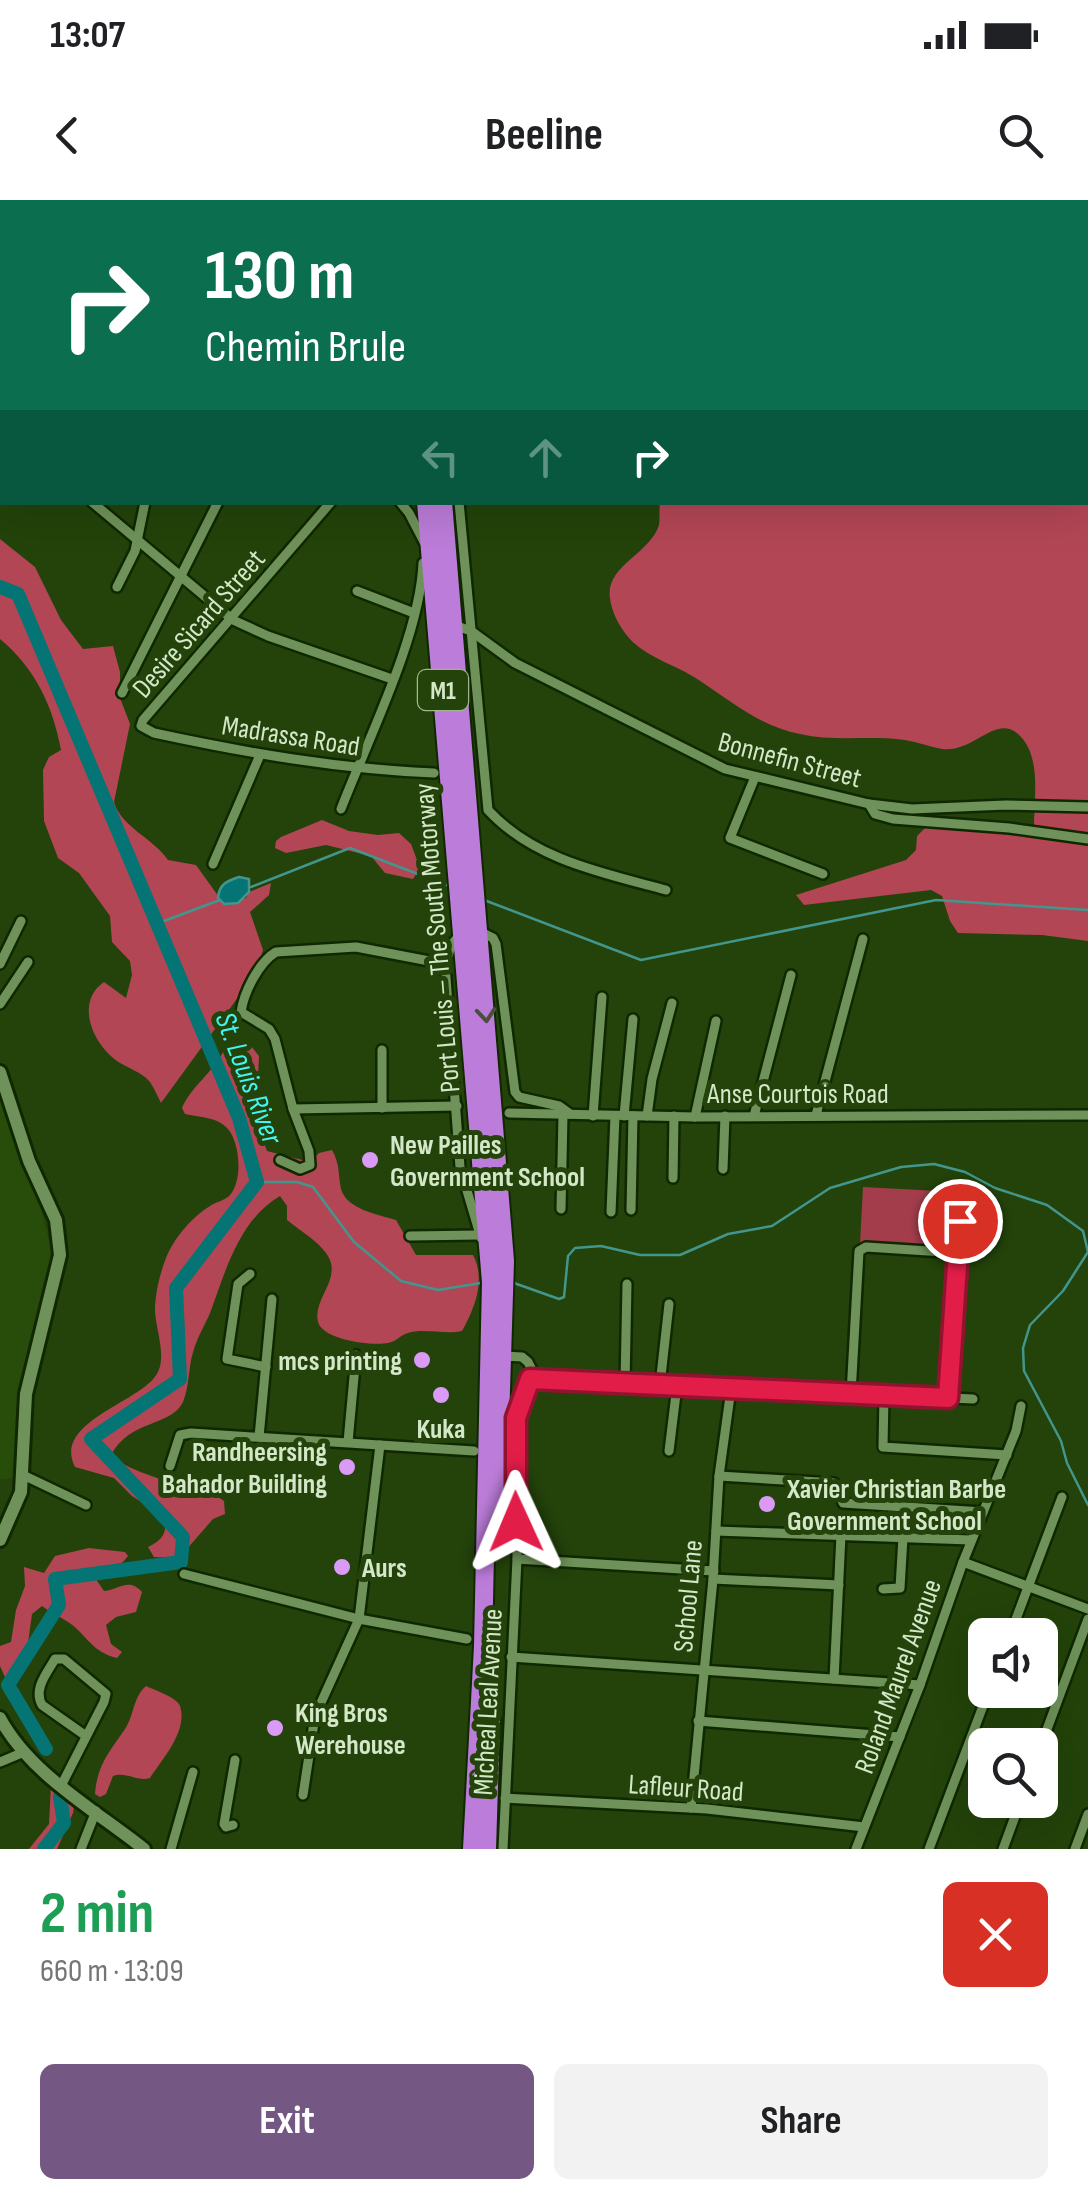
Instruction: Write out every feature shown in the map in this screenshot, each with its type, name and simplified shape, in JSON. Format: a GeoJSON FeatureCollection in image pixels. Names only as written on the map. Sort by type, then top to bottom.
{"type":"FeatureCollection","features":[{"type":"Feature","properties":{"kind":"highway","name":"Port Louis – The South Motorway"},"geometry":{"type":"LineString","coordinates":[[427,505],[454,627]]}},
{"type":"Feature","properties":{"kind":"highway","name":"Port Louis – The South Motorway"},"geometry":{"type":"LineString","coordinates":[[443,505],[491,1252],[502,1356],[487,1849]]}},
{"type":"Feature","properties":{"kind":"highway","name":"Port Louis – The South Motorway"},"geometry":{"type":"LineString","coordinates":[[470,924],[496,1135],[491,1252]]}},
{"type":"Feature","properties":{"kind":"highway","name":"Port Louis – The South Motorway"},"geometry":{"type":"LineString","coordinates":[[472,1849],[497,1304]]}},
{"type":"Feature","properties":{"kind":"main road"},"geometry":{"type":"LineString","coordinates":[[0,1072],[60,1238],[57,1274],[26,1394],[19,1500],[0,1540]]}},
{"type":"Feature","properties":{"kind":"main road"},"geometry":{"type":"LineString","coordinates":[[0,1718],[24,1752],[141,1848]]}},
{"type":"Feature","properties":{"kind":"street"},"geometry":{"type":"LineString","coordinates":[[95,505],[232,620],[392,679]]}},
{"type":"Feature","properties":{"kind":"street"},"geometry":{"type":"LineString","coordinates":[[117,587],[138,542],[144,505]]}},
{"type":"Feature","properties":{"kind":"street"},"geometry":{"type":"LineString","coordinates":[[122,692],[216,505]]}},
{"type":"Feature","properties":{"kind":"street","name":"Desire Sicard Street"},"geometry":{"type":"LineString","coordinates":[[143,729],[143,720],[328,505]]}},
{"type":"Feature","properties":{"kind":"street"},"geometry":{"type":"LineString","coordinates":[[341,809],[412,624],[422,582],[424,545],[402,505]]}},
{"type":"Feature","properties":{"kind":"street"},"geometry":{"type":"LineString","coordinates":[[458,505],[454,627],[488,810],[507,828],[575,866],[666,890]]}},
{"type":"Feature","properties":{"kind":"street"},"geometry":{"type":"LineString","coordinates":[[357,591],[414,613]]}},
{"type":"Feature","properties":{"kind":"street"},"geometry":{"type":"LineString","coordinates":[[412,624],[454,627]]}},
{"type":"Feature","properties":{"kind":"street","name":"Bonnefin Street"},"geometry":{"type":"LineString","coordinates":[[454,627],[617,717],[725,769],[869,804],[912,810],[1006,805],[1088,807]]}},
{"type":"Feature","properties":{"kind":"street","name":"Madrassa Road"},"geometry":{"type":"LineString","coordinates":[[143,729],[260,755],[356,769],[434,773]]}},
{"type":"Feature","properties":{"kind":"street"},"geometry":{"type":"LineString","coordinates":[[213,864],[260,755]]}},
{"type":"Feature","properties":{"kind":"street"},"geometry":{"type":"LineString","coordinates":[[754,777],[730,838],[823,874]]}},
{"type":"Feature","properties":{"kind":"street"},"geometry":{"type":"LineString","coordinates":[[869,804],[876,814],[893,819],[1009,828],[1088,840]]}},
{"type":"Feature","properties":{"kind":"street"},"geometry":{"type":"LineString","coordinates":[[0,964],[21,921]]}},
{"type":"Feature","properties":{"kind":"street"},"geometry":{"type":"LineString","coordinates":[[491,1252],[460,1167],[445,964],[452,944],[470,924],[496,944],[515,1092],[519,1097],[559,1106],[567,1115],[561,1210]]}},
{"type":"Feature","properties":{"kind":"street"},"geometry":{"type":"LineString","coordinates":[[816,1114],[863,939]]}},
{"type":"Feature","properties":{"kind":"street"},"geometry":{"type":"LineString","coordinates":[[280,1160],[300,1169],[310,1165],[275,1038],[269,1029],[241,1012],[244,997],[271,954],[356,947],[445,964]]}},
{"type":"Feature","properties":{"kind":"street"},"geometry":{"type":"LineString","coordinates":[[0,1004],[28,962]]}},
{"type":"Feature","properties":{"kind":"street"},"geometry":{"type":"LineString","coordinates":[[754,1116],[791,975]]}},
{"type":"Feature","properties":{"kind":"street"},"geometry":{"type":"LineString","coordinates":[[593,1116],[602,997]]}},
{"type":"Feature","properties":{"kind":"street"},"geometry":{"type":"LineString","coordinates":[[647,1116],[652,1079],[672,1003]]}},
{"type":"Feature","properties":{"kind":"street"},"geometry":{"type":"LineString","coordinates":[[611,1212],[633,1019]]}},
{"type":"Feature","properties":{"kind":"street"},"geometry":{"type":"LineString","coordinates":[[695,1117],[716,1021]]}},
{"type":"Feature","properties":{"kind":"street"},"geometry":{"type":"LineString","coordinates":[[382,1050],[382,1108]]}},
{"type":"Feature","properties":{"kind":"street"},"geometry":{"type":"LineString","coordinates":[[490,1072],[498,1104],[509,1113],[500,1119],[496,1135]]}},
{"type":"Feature","properties":{"kind":"street"},"geometry":{"type":"LineString","coordinates":[[294,1109],[457,1106]]}},
{"type":"Feature","properties":{"kind":"street","name":"Anse Courtois Road"},"geometry":{"type":"LineString","coordinates":[[509,1113],[695,1117],[1088,1115]]}},
{"type":"Feature","properties":{"kind":"street"},"geometry":{"type":"LineString","coordinates":[[624,1116],[631,1210]]}},
{"type":"Feature","properties":{"kind":"street"},"geometry":{"type":"LineString","coordinates":[[673,1178],[674,1116]]}},
{"type":"Feature","properties":{"kind":"street"},"geometry":{"type":"LineString","coordinates":[[724,1168],[725,1116]]}},
{"type":"Feature","properties":{"kind":"street"},"geometry":{"type":"LineString","coordinates":[[948,1398],[961,1190]]}},
{"type":"Feature","properties":{"kind":"street"},"geometry":{"type":"LineString","coordinates":[[410,1236],[491,1252]]}},
{"type":"Feature","properties":{"kind":"street"},"geometry":{"type":"LineString","coordinates":[[851,1394],[859,1251],[866,1246],[958,1253]]}},
{"type":"Feature","properties":{"kind":"street"},"geometry":{"type":"LineString","coordinates":[[250,1274],[238,1284],[227,1359],[266,1367]]}},
{"type":"Feature","properties":{"kind":"street"},"geometry":{"type":"LineString","coordinates":[[625,1384],[627,1284]]}},
{"type":"Feature","properties":{"kind":"street"},"geometry":{"type":"LineString","coordinates":[[259,1437],[272,1299]]}},
{"type":"Feature","properties":{"kind":"street"},"geometry":{"type":"LineString","coordinates":[[660,1385],[669,1304]]}},
{"type":"Feature","properties":{"kind":"street"},"geometry":{"type":"LineString","coordinates":[[348,1442],[356,1355]]}},
{"type":"Feature","properties":{"kind":"street"},"geometry":{"type":"LineString","coordinates":[[502,1356],[522,1357],[528,1362],[530,1379],[973,1400]]}},
{"type":"Feature","properties":{"kind":"street","name":"Micheal Leal Avenue"},"geometry":{"type":"LineString","coordinates":[[503,1849],[518,1558],[516,1418],[530,1379]]}},
{"type":"Feature","properties":{"kind":"street"},"geometry":{"type":"LineString","coordinates":[[669,1451],[677,1386]]}},
{"type":"Feature","properties":{"kind":"street","name":"School Lane"},"geometry":{"type":"LineString","coordinates":[[691,1808],[730,1388]]}},
{"type":"Feature","properties":{"kind":"street"},"geometry":{"type":"LineString","coordinates":[[884,1396],[883,1447],[1007,1455]]}},
{"type":"Feature","properties":{"kind":"street","name":"Roland Maurel Avenue"},"geometry":{"type":"LineString","coordinates":[[856,1849],[971,1540],[1007,1455],[1021,1406]]}},
{"type":"Feature","properties":{"kind":"street"},"geometry":{"type":"LineString","coordinates":[[170,1466],[180,1435],[474,1451]]}},
{"type":"Feature","properties":{"kind":"street"},"geometry":{"type":"LineString","coordinates":[[303,1795],[315,1716],[359,1619],[380,1445]]}},
{"type":"Feature","properties":{"kind":"street"},"geometry":{"type":"LineString","coordinates":[[23,1475],[86,1505]]}},
{"type":"Feature","properties":{"kind":"street"},"geometry":{"type":"LineString","coordinates":[[719,1476],[834,1483],[843,1503],[984,1512]]}},
{"type":"Feature","properties":{"kind":"street"},"geometry":{"type":"LineString","coordinates":[[1017,1618],[1062,1497]]}},
{"type":"Feature","properties":{"kind":"street"},"geometry":{"type":"LineString","coordinates":[[716,1532],[971,1540]]}},
{"type":"Feature","properties":{"kind":"street"},"geometry":{"type":"LineString","coordinates":[[834,1679],[841,1535]]}},
{"type":"Feature","properties":{"kind":"street"},"geometry":{"type":"LineString","coordinates":[[883,1590],[900,1588],[902,1537]]}},
{"type":"Feature","properties":{"kind":"street"},"geometry":{"type":"LineString","coordinates":[[518,1558],[838,1585]]}},
{"type":"Feature","properties":{"kind":"street"},"geometry":{"type":"LineString","coordinates":[[963,1562],[1088,1609]]}},
{"type":"Feature","properties":{"kind":"street"},"geometry":{"type":"LineString","coordinates":[[184,1574],[359,1619],[467,1639]]}},
{"type":"Feature","properties":{"kind":"street"},"geometry":{"type":"LineString","coordinates":[[1047,1728],[1088,1619]]}},
{"type":"Feature","properties":{"kind":"street"},"geometry":{"type":"LineString","coordinates":[[511,1657],[920,1685]]}},
{"type":"Feature","properties":{"kind":"street"},"geometry":{"type":"LineString","coordinates":[[62,1784],[86,1736],[106,1694],[64,1659],[54,1659],[38,1698],[86,1736]]}},
{"type":"Feature","properties":{"kind":"street"},"geometry":{"type":"LineString","coordinates":[[928,1849],[982,1708]]}},
{"type":"Feature","properties":{"kind":"street"},"geometry":{"type":"LineString","coordinates":[[698,1721],[900,1737]]}},
{"type":"Feature","properties":{"kind":"street"},"geometry":{"type":"LineString","coordinates":[[0,1762],[13,1740]]}},
{"type":"Feature","properties":{"kind":"street"},"geometry":{"type":"LineString","coordinates":[[0,1762],[24,1752]]}},
{"type":"Feature","properties":{"kind":"street"},"geometry":{"type":"LineString","coordinates":[[234,1825],[224,1824],[235,1760]]}},
{"type":"Feature","properties":{"kind":"street"},"geometry":{"type":"LineString","coordinates":[[171,1849],[193,1772]]}},
{"type":"Feature","properties":{"kind":"street","name":"Lafleur Road"},"geometry":{"type":"LineString","coordinates":[[505,1798],[691,1808],[864,1827]]}},
{"type":"Feature","properties":{"kind":"street"},"geometry":{"type":"LineString","coordinates":[[82,1849],[96,1811]]}},
{"type":"Feature","properties":{"kind":"street"},"geometry":{"type":"LineString","coordinates":[[1075,1849],[1088,1814]]}},
{"type":"Feature","properties":{"kind":"street"},"geometry":{"type":"LineString","coordinates":[[1002,1849],[1014,1818]]}},
{"type":"Feature","properties":{"kind":"shaded area"},"geometry":{"type":"Polygon","coordinates":[[[660,505],[1088,505],[1088,941],[1042,935],[958,933],[942,896],[931,890],[804,905],[796,895],[906,860],[916,850],[917,836],[927,826],[1034,827],[1035,777],[1031,753],[1018,734],[1001,728],[954,749],[905,740],[800,734],[757,718],[643,650],[616,619],[610,587],[621,568],[647,544],[659,525],[660,505]]]}},
{"type":"Feature","properties":{"kind":"shaded area"},"geometry":{"type":"Polygon","coordinates":[[[0,539],[35,567],[61,620],[83,649],[113,646],[120,672],[120,698],[130,724],[114,802],[123,819],[168,860],[196,865],[224,904],[246,898],[249,892],[271,883],[269,895],[250,912],[263,950],[255,974],[161,1103],[147,1079],[117,1061],[100,1044],[90,1022],[90,1000],[104,982],[126,998],[132,975],[130,961],[112,942],[110,916],[79,873],[58,858],[44,821],[43,770],[49,757],[61,750],[41,689],[23,662],[0,639],[0,539]]]}},
{"type":"Feature","properties":{"kind":"shaded area"},"geometry":{"type":"Polygon","coordinates":[[[322,820],[349,831],[399,833],[411,844],[420,868],[413,879],[385,873],[371,856],[326,845],[286,853],[275,848],[281,837],[322,820]]]}},
{"type":"Feature","properties":{"kind":"shaded area"},"geometry":{"type":"Polygon","coordinates":[[[247,1041],[259,1056],[256,1119],[267,1151],[310,1162],[319,1153],[332,1150],[341,1189],[349,1202],[396,1220],[416,1255],[473,1255],[479,1274],[477,1293],[462,1331],[414,1332],[380,1344],[338,1337],[322,1328],[317,1314],[332,1271],[328,1257],[287,1220],[287,1206],[280,1196],[266,1206],[244,1232],[228,1263],[194,1349],[183,1402],[169,1416],[129,1435],[111,1455],[126,1466],[183,1489],[207,1480],[212,1493],[224,1501],[225,1514],[213,1519],[179,1558],[154,1557],[148,1547],[163,1535],[165,1517],[132,1496],[114,1478],[75,1467],[71,1452],[85,1427],[154,1378],[161,1363],[155,1304],[166,1258],[190,1222],[228,1197],[234,1188],[238,1162],[232,1135],[219,1122],[185,1114],[182,1108],[224,1050],[247,1041]]]}},
{"type":"Feature","properties":{"kind":"shaded area"},"geometry":{"type":"Polygon","coordinates":[[[0,1084],[54,1260],[22,1382],[16,1478],[0,1479],[0,1084]]]}},
{"type":"Feature","properties":{"kind":"shaded area"},"geometry":{"type":"Polygon","coordinates":[[[863,1187],[957,1192],[954,1249],[860,1244],[863,1187]]]}},
{"type":"Feature","properties":{"kind":"shaded area"},"geometry":{"type":"Polygon","coordinates":[[[89,1548],[125,1552],[128,1556],[93,1575],[104,1591],[132,1585],[142,1592],[136,1612],[116,1617],[106,1625],[111,1644],[122,1652],[117,1658],[104,1653],[42,1606],[32,1614],[24,1673],[5,1677],[0,1666],[0,1646],[11,1642],[25,1586],[24,1567],[44,1573],[55,1556],[89,1548]]]}},
{"type":"Feature","properties":{"kind":"shaded area"},"geometry":{"type":"Polygon","coordinates":[[[146,1686],[178,1703],[181,1725],[150,1778],[113,1776],[106,1794],[100,1797],[95,1794],[101,1766],[146,1686]]]}},
{"type":"Feature","properties":{"kind":"shaded area"},"geometry":{"type":"Polygon","coordinates":[[[51,1784],[75,1800],[73,1813],[57,1849],[29,1849],[49,1824],[51,1784]]]}},
{"type":"Feature","properties":{"kind":"water"},"geometry":{"type":"Polygon","coordinates":[[[239,877],[249,879],[249,892],[238,903],[224,904],[218,898],[220,889],[239,877]]]}},
{"type":"Feature","properties":{"kind":"waterway","name":"St. Louis River"},"geometry":{"type":"LineString","coordinates":[[0,587],[18,594],[239,1118],[257,1182],[176,1288],[180,1379],[91,1439],[183,1537],[181,1562],[55,1579],[59,1605],[8,1685],[46,1749]]}},
{"type":"Feature","properties":{"kind":"waterway"},"geometry":{"type":"LineString","coordinates":[[251,887],[350,848],[449,886]]}},
{"type":"Feature","properties":{"kind":"waterway"},"geometry":{"type":"LineString","coordinates":[[156,924],[220,900]]}},
{"type":"Feature","properties":{"kind":"waterway"},"geometry":{"type":"LineString","coordinates":[[484,900],[641,960],[936,900],[1088,910]]}},
{"type":"Feature","properties":{"kind":"waterway"},"geometry":{"type":"LineString","coordinates":[[514,1283],[559,1299],[564,1297],[568,1256],[575,1248],[601,1246],[640,1255],[680,1255],[728,1234],[772,1226],[830,1188],[901,1167],[934,1164],[965,1172],[995,1188],[1047,1205],[1083,1231],[1088,1252],[1063,1291],[1030,1325],[1023,1348],[1024,1371],[1061,1441],[1067,1463],[1088,1505]]}},
{"type":"Feature","properties":{"kind":"waterway"},"geometry":{"type":"LineString","coordinates":[[257,1182],[297,1182],[313,1187],[354,1242],[401,1281],[438,1290],[481,1283]]}},
{"type":"Feature","properties":{"kind":"waterway"},"geometry":{"type":"LineString","coordinates":[[44,1849],[64,1823],[60,1797]]}},
{"type":"Feature","properties":{"kind":"place","name":"New Pailles Government School"},"geometry":{"type":"Point","coordinates":[370,1160]}},
{"type":"Feature","properties":{"kind":"place","name":"mcs printing"},"geometry":{"type":"Point","coordinates":[422,1360]}},
{"type":"Feature","properties":{"kind":"place","name":"Kuka"},"geometry":{"type":"Point","coordinates":[441,1395]}},
{"type":"Feature","properties":{"kind":"place","name":"Randheersing Bahador Building"},"geometry":{"type":"Point","coordinates":[347,1467]}},
{"type":"Feature","properties":{"kind":"place","name":"Xavier Christian Barbe Government School"},"geometry":{"type":"Point","coordinates":[767,1504]}},
{"type":"Feature","properties":{"kind":"place","name":"Aurs"},"geometry":{"type":"Point","coordinates":[342,1567]}},
{"type":"Feature","properties":{"kind":"place","name":"King Bros Werehouse"},"geometry":{"type":"Point","coordinates":[275,1728]}},
{"type":"Feature","properties":{"kind":"route"},"geometry":{"type":"LineString","coordinates":[[516,1522],[516,1418],[530,1379],[948,1398],[960,1221]]}}]}
